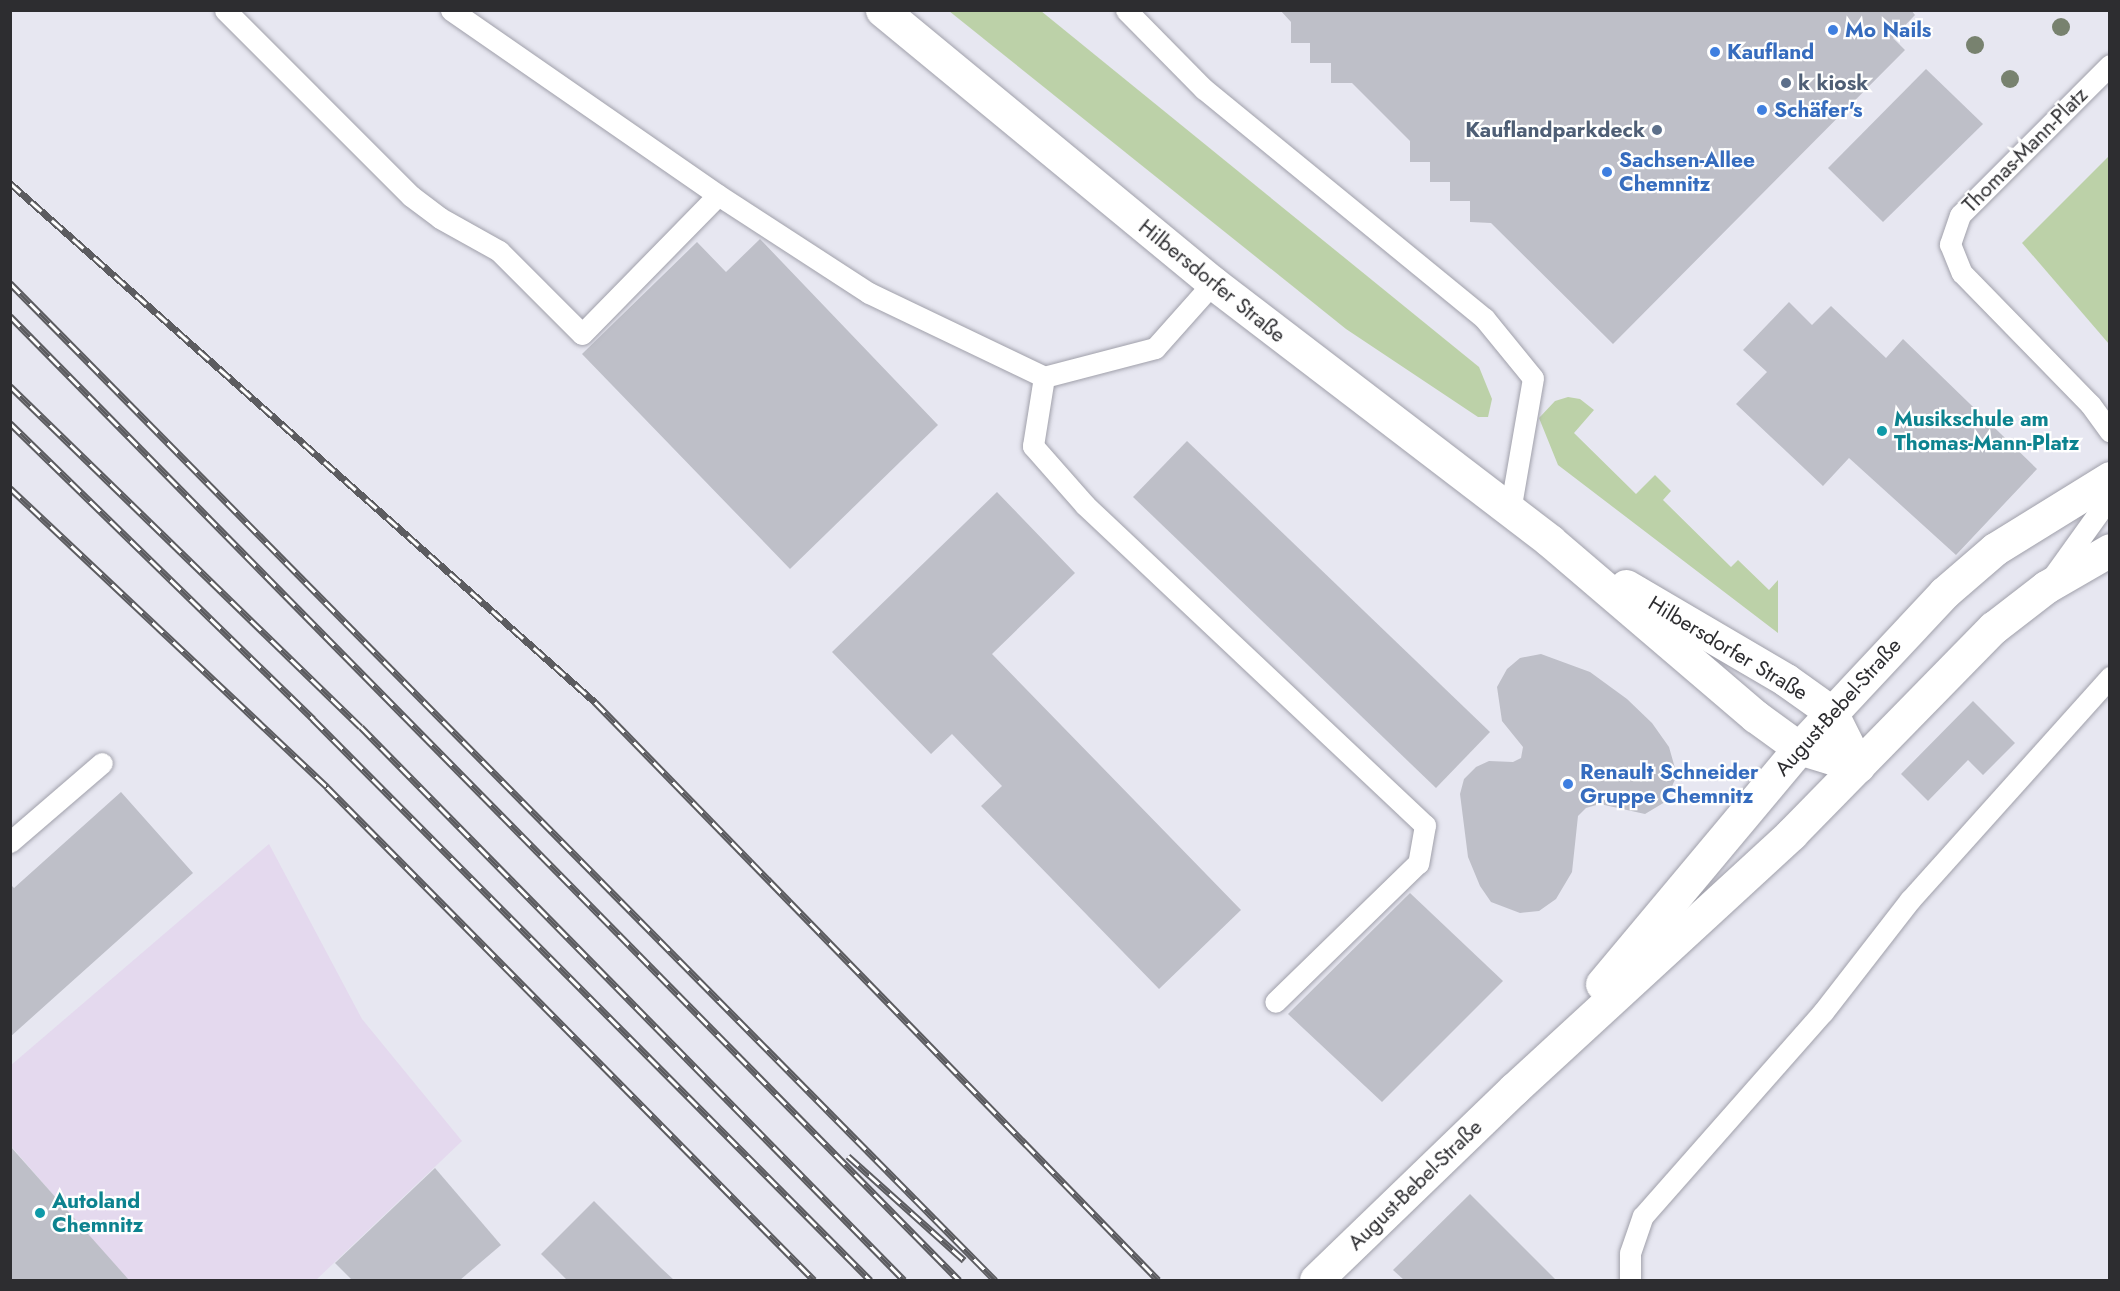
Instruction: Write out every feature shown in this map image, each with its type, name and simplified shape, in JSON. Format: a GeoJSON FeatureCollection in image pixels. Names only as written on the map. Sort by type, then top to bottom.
{"type":"FeatureCollection","features":[{"type":"Feature","properties":{"kind":"main road","name":"Hilbersdorfer Straße"},"geometry":{"type":"LineString","coordinates":[[882,10],[1213,284],[1550,541],[1755,716],[1800,748],[1858,766]]}},
{"type":"Feature","properties":{"kind":"main road","name":"August-Bebel-Straße"},"geometry":{"type":"LineString","coordinates":[[1514,1089],[1831,712],[1944,592],[1995,549],[2109,478]]}},
{"type":"Feature","properties":{"kind":"main road","name":"Hilbersdorfer Straße"},"geometry":{"type":"LineString","coordinates":[[1550,541],[1786,680],[1831,712],[1858,766]]}},
{"type":"Feature","properties":{"kind":"main road","name":"August-Bebel-Straße"},"geometry":{"type":"LineString","coordinates":[[1316,1281],[1514,1089],[1791,834],[1993,628],[2046,587],[2109,550]]}},
{"type":"Feature","properties":{"kind":"lane"},"geometry":{"type":"LineString","coordinates":[[225,10],[411,196],[440,218],[499,251],[582,334],[718,195]]}},
{"type":"Feature","properties":{"kind":"lane"},"geometry":{"type":"LineString","coordinates":[[451,10],[718,195],[869,293],[1044,377],[1155,348],[1213,284]]}},
{"type":"Feature","properties":{"kind":"lane"},"geometry":{"type":"LineString","coordinates":[[1126,10],[1204,90],[1484,318],[1533,378],[1510,511]]}},
{"type":"Feature","properties":{"kind":"lane","name":"Thomas-Mann-Platz"},"geometry":{"type":"LineString","coordinates":[[2109,65],[1960,215],[1950,244],[1962,273],[2090,404],[2109,432]]}},
{"type":"Feature","properties":{"kind":"lane"},"geometry":{"type":"LineString","coordinates":[[1044,377],[1033,446],[1085,505],[1425,825],[1418,863],[1275,1002]]}},
{"type":"Feature","properties":{"kind":"lane"},"geometry":{"type":"LineString","coordinates":[[2046,587],[2109,496]]}},
{"type":"Feature","properties":{"kind":"lane"},"geometry":{"type":"LineString","coordinates":[[1630,1281],[1630,1253],[1643,1216],[1823,1012],[1910,900],[2109,677]]}},
{"type":"Feature","properties":{"kind":"lane"},"geometry":{"type":"LineString","coordinates":[[10,842],[102,763]]}},
{"type":"Feature","properties":{"kind":"shaded area"},"geometry":{"type":"Polygon","coordinates":[[[269,844],[362,1019],[462,1141],[316,1280],[127,1280],[11,1146],[10,1066],[269,844]]]}},
{"type":"Feature","properties":{"kind":"green space"},"geometry":{"type":"Polygon","coordinates":[[[949,11],[1041,11],[1479,367],[1492,399],[1488,417],[1478,417],[1346,329],[949,11]]]}},
{"type":"Feature","properties":{"kind":"green space"},"geometry":{"type":"Polygon","coordinates":[[[2109,156],[2109,344],[2022,243],[2109,156]]]}},
{"type":"Feature","properties":{"kind":"green space"},"geometry":{"type":"Polygon","coordinates":[[[1568,397],[1580,399],[1594,410],[1574,433],[1636,494],[1655,475],[1671,491],[1663,500],[1731,567],[1738,560],[1769,590],[1778,580],[1778,633],[1558,465],[1539,418],[1555,401],[1568,397]]]}},
{"type":"Feature","properties":{"kind":"building","name":"Kauflandparkdeck"},"geometry":{"type":"Polygon","coordinates":[[[1280,10],[1911,10],[1915,15],[1893,38],[1905,50],[1613,344],[1491,223],[1470,222],[1470,201],[1450,201],[1450,182],[1430,182],[1430,162],[1410,162],[1410,141],[1352,83],[1331,83],[1331,63],[1310,63],[1310,43],[1291,43],[1291,22],[1280,10]]]}},
{"type":"Feature","properties":{"kind":"building"},"geometry":{"type":"Polygon","coordinates":[[[1926,69],[1983,124],[1883,222],[1828,168],[1926,69]]]}},
{"type":"Feature","properties":{"kind":"building"},"geometry":{"type":"Polygon","coordinates":[[[760,239],[938,425],[790,569],[582,354],[697,242],[726,272],[760,239]]]}},
{"type":"Feature","properties":{"kind":"building","name":"Musikschule am Thomas-Mann-Platz"},"geometry":{"type":"Polygon","coordinates":[[[1789,302],[1812,325],[1831,306],[1886,358],[1903,339],[2037,469],[1956,555],[1849,458],[1823,486],[1736,404],[1767,372],[1743,350],[1789,302]]]}},
{"type":"Feature","properties":{"kind":"building"},"geometry":{"type":"Polygon","coordinates":[[[1187,441],[1490,732],[1436,788],[1133,497],[1187,441]]]}},
{"type":"Feature","properties":{"kind":"building"},"geometry":{"type":"Polygon","coordinates":[[[997,492],[1075,573],[992,654],[1241,910],[1159,989],[981,806],[1002,786],[952,734],[931,754],[832,652],[997,492]]]}},
{"type":"Feature","properties":{"kind":"building","name":"Renault Schneider Gruppe Chemnitz"},"geometry":{"type":"Polygon","coordinates":[[[1541,654],[1590,672],[1627,699],[1652,723],[1669,747],[1677,775],[1665,802],[1645,814],[1600,804],[1586,808],[1578,816],[1572,872],[1556,899],[1539,911],[1520,913],[1491,902],[1480,886],[1468,857],[1460,794],[1464,779],[1476,767],[1489,761],[1513,762],[1521,758],[1523,747],[1502,721],[1497,687],[1507,669],[1520,658],[1541,654]]]}},
{"type":"Feature","properties":{"kind":"building"},"geometry":{"type":"Polygon","coordinates":[[[1973,701],[2015,743],[1983,775],[1968,760],[1928,801],[1901,774],[1973,701]]]}},
{"type":"Feature","properties":{"kind":"building"},"geometry":{"type":"Polygon","coordinates":[[[121,792],[193,873],[10,1037],[10,884],[14,888],[121,792]]]}},
{"type":"Feature","properties":{"kind":"building"},"geometry":{"type":"Polygon","coordinates":[[[1410,893],[1503,981],[1382,1102],[1288,1014],[1410,893]]]}},
{"type":"Feature","properties":{"kind":"building","name":"Autoland Chemnitz"},"geometry":{"type":"Polygon","coordinates":[[[10,1146],[129,1280],[10,1280],[10,1146]]]}},
{"type":"Feature","properties":{"kind":"building"},"geometry":{"type":"Polygon","coordinates":[[[435,1168],[501,1245],[460,1280],[352,1280],[335,1263],[435,1168]]]}},
{"type":"Feature","properties":{"kind":"building"},"geometry":{"type":"Polygon","coordinates":[[[1470,1194],[1556,1280],[1404,1280],[1393,1270],[1470,1194]]]}},
{"type":"Feature","properties":{"kind":"building"},"geometry":{"type":"Polygon","coordinates":[[[594,1201],[674,1280],[567,1280],[541,1254],[594,1201]]]}},
{"type":"Feature","properties":{"kind":"railway"},"geometry":{"type":"LineString","coordinates":[[10,183],[595,702],[1158,1280]]}},
{"type":"Feature","properties":{"kind":"railway"},"geometry":{"type":"LineString","coordinates":[[10,283],[995,1280]]}},
{"type":"Feature","properties":{"kind":"railway"},"geometry":{"type":"LineString","coordinates":[[10,316],[959,1280]]}},
{"type":"Feature","properties":{"kind":"railway"},"geometry":{"type":"LineString","coordinates":[[10,386],[361,727],[904,1280]]}},
{"type":"Feature","properties":{"kind":"railway"},"geometry":{"type":"LineString","coordinates":[[10,423],[313,719],[870,1280]]}},
{"type":"Feature","properties":{"kind":"railway"},"geometry":{"type":"LineString","coordinates":[[10,488],[327,787],[814,1280]]}},
{"type":"Feature","properties":{"kind":"railway"},"geometry":{"type":"LineString","coordinates":[[848,1156],[964,1260]]}},
{"type":"Feature","properties":{"kind":"place","name":"Mo Nails"},"geometry":{"type":"Point","coordinates":[1833,30]}},
{"type":"Feature","properties":{"kind":"place","name":"Kaufland"},"geometry":{"type":"Point","coordinates":[1715,52]}},
{"type":"Feature","properties":{"kind":"place","name":"k kiosk"},"geometry":{"type":"Point","coordinates":[1786,83]}},
{"type":"Feature","properties":{"kind":"place","name":"Schäfer's"},"geometry":{"type":"Point","coordinates":[1762,110]}},
{"type":"Feature","properties":{"kind":"place","name":"Kauflandparkdeck"},"geometry":{"type":"Point","coordinates":[1657,130]}},
{"type":"Feature","properties":{"kind":"place","name":"Sachsen-Allee Chemnitz"},"geometry":{"type":"Point","coordinates":[1607,172]}},
{"type":"Feature","properties":{"kind":"place","name":"Musikschule am Thomas-Mann-Platz"},"geometry":{"type":"Point","coordinates":[1882,431]}},
{"type":"Feature","properties":{"kind":"place","name":"Renault Schneider Gruppe Chemnitz"},"geometry":{"type":"Point","coordinates":[1568,784]}},
{"type":"Feature","properties":{"kind":"place","name":"Autoland Chemnitz"},"geometry":{"type":"Point","coordinates":[40,1213]}}]}
